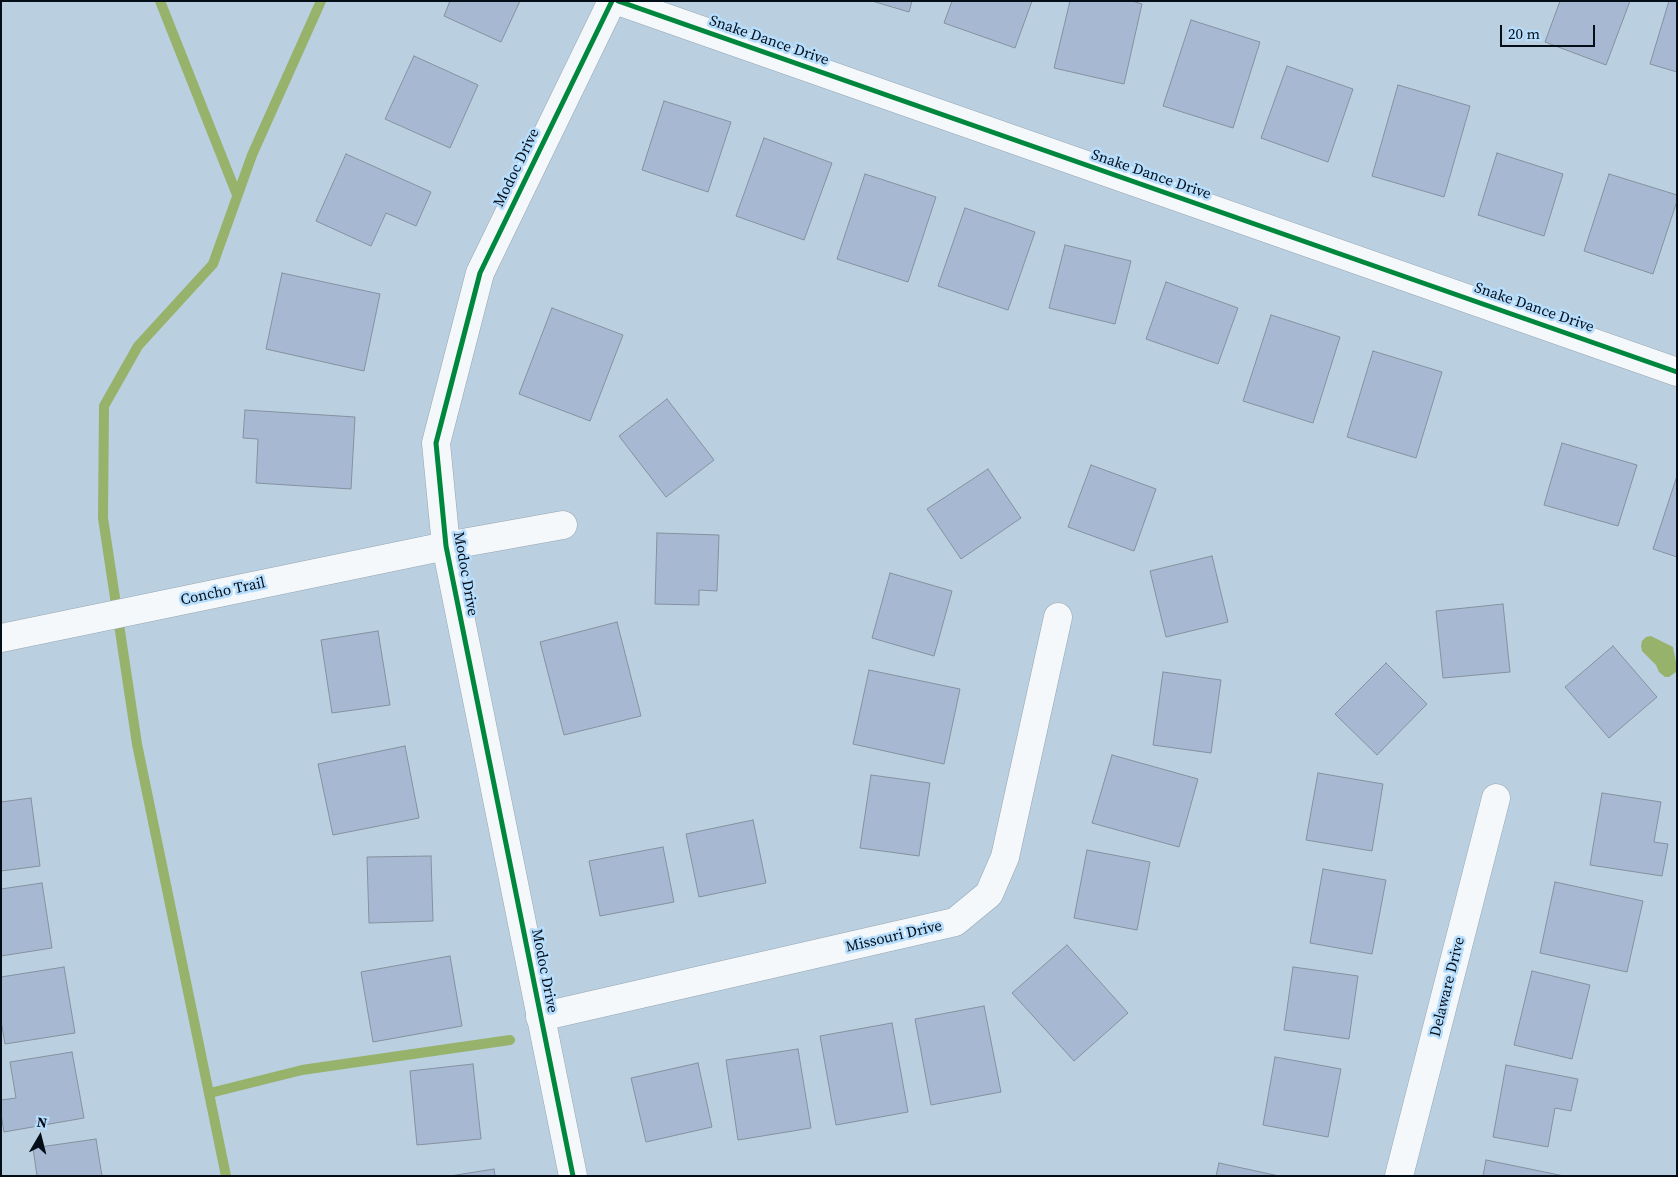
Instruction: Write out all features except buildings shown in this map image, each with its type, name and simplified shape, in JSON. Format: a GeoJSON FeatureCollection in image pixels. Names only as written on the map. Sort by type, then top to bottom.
{"type":"FeatureCollection","features":[{"type":"Feature","properties":{"kind":"street","name":"Modoc Drive"},"geometry":{"type":"LineString","coordinates":[[573,1176],[446,546],[436,443],[480,273],[612,1]]}},
{"type":"Feature","properties":{"kind":"street","name":"Snake Dance Drive"},"geometry":{"type":"LineString","coordinates":[[618,1],[1677,372]]}},
{"type":"Feature","properties":{"kind":"street","name":"Concho Trail"},"geometry":{"type":"LineString","coordinates":[[1,638],[446,546],[563,525]]}},
{"type":"Feature","properties":{"kind":"street","name":"Missouri Drive"},"geometry":{"type":"LineString","coordinates":[[540,1016],[955,922],[988,894],[1005,858],[1058,617]]}},
{"type":"Feature","properties":{"kind":"street","name":"Delaware Drive"},"geometry":{"type":"LineString","coordinates":[[1399,1176],[1496,798]]}},
{"type":"Feature","properties":{"kind":"shaded area"},"geometry":{"type":"Polygon","coordinates":[[[1651,636],[1673,647],[1677,667],[1676,672],[1669,677],[1665,677],[1659,672],[1656,665],[1642,651],[1642,641],[1646,637],[1651,636]]]}},
{"type":"Feature","properties":{"kind":"waterway"},"geometry":{"type":"LineString","coordinates":[[160,1],[237,195]]}},
{"type":"Feature","properties":{"kind":"waterway"},"geometry":{"type":"LineString","coordinates":[[226,1176],[137,744],[103,518],[104,406],[138,346],[213,264],[252,155],[321,1]]}},
{"type":"Feature","properties":{"kind":"waterway"},"geometry":{"type":"LineString","coordinates":[[210,1093],[302,1070],[510,1040]]}},
{"type":"Feature","properties":{"kind":"cycle path"},"geometry":{"type":"LineString","coordinates":[[573,1176],[446,546],[436,443],[480,273],[612,1]]}},
{"type":"Feature","properties":{"kind":"cycle path"},"geometry":{"type":"LineString","coordinates":[[618,1],[1677,372]]}}]}
